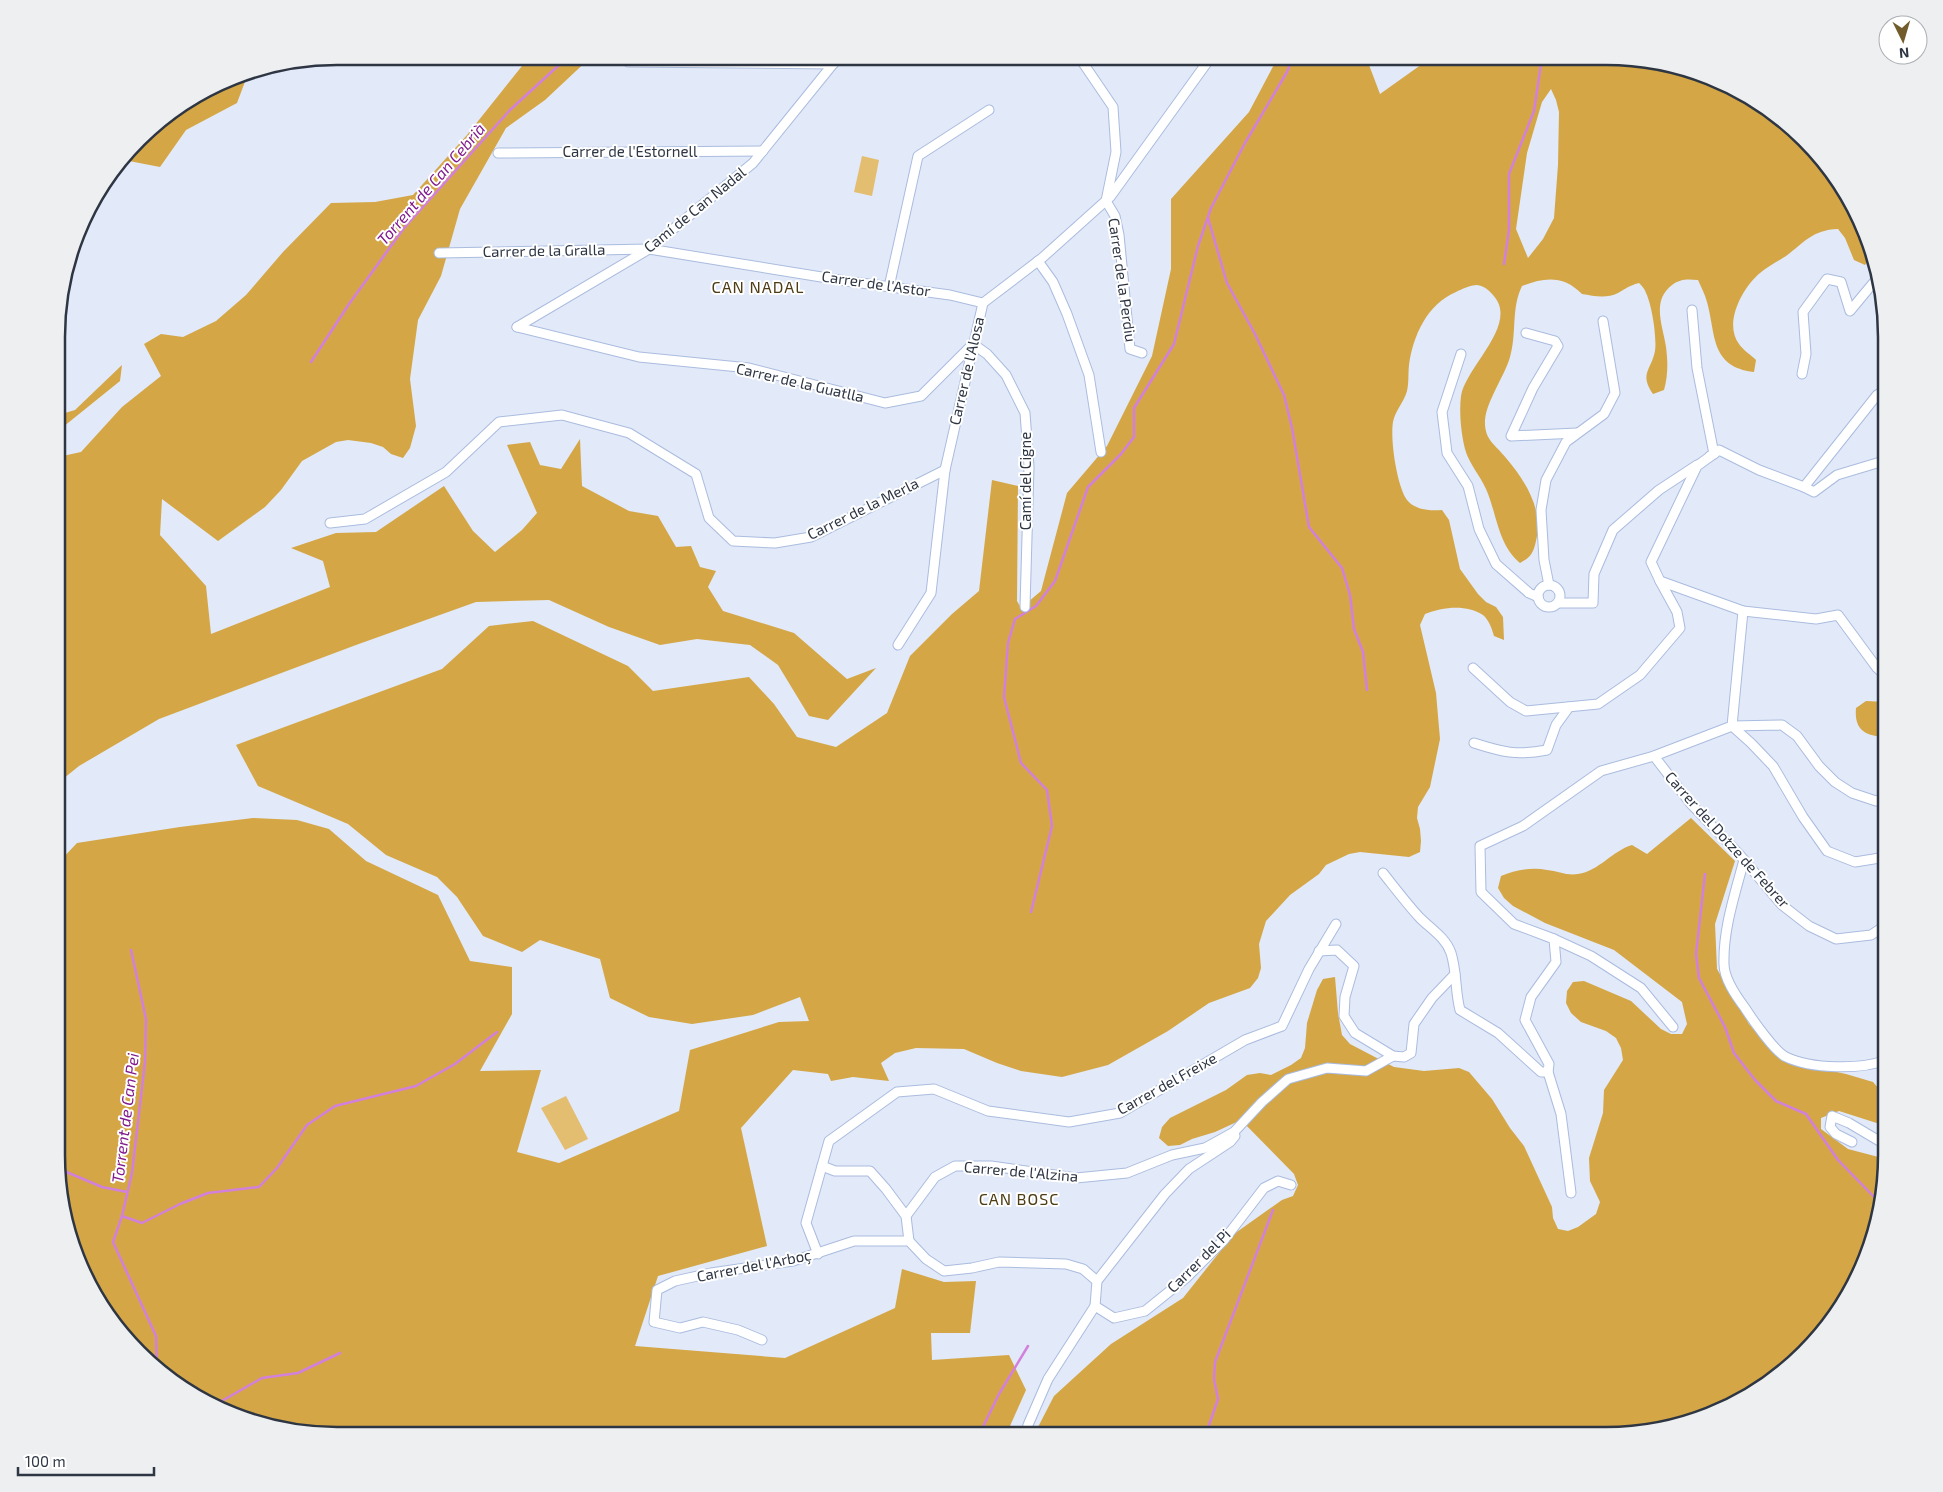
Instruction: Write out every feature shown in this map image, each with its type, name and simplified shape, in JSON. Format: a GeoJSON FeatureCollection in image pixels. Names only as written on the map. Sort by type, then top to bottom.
{"type":"FeatureCollection","features":[{"type":"Feature","properties":{"kind":"street","name":"Camí de Can Nadal"},"geometry":{"type":"LineString","coordinates":[[517,327],[649,249],[753,164],[832,65]]}},
{"type":"Feature","properties":{"kind":"street"},"geometry":{"type":"LineString","coordinates":[[1084,65],[1113,107],[1116,152],[1106,201]]}},
{"type":"Feature","properties":{"kind":"street","name":"Carrer de l'Alosa"},"geometry":{"type":"LineString","coordinates":[[898,645],[931,593],[944,470],[983,302],[1038,261],[1106,201],[1205,65]]}},
{"type":"Feature","properties":{"kind":"street"},"geometry":{"type":"LineString","coordinates":[[889,287],[918,156],[989,110]]}},
{"type":"Feature","properties":{"kind":"street","name":"Carrer de l'Estornell"},"geometry":{"type":"LineString","coordinates":[[498,153],[763,151]]}},
{"type":"Feature","properties":{"kind":"street","name":"Carrer de la Perdiu"},"geometry":{"type":"LineString","coordinates":[[1106,201],[1115,216],[1119,235],[1130,349],[1142,353]]}},
{"type":"Feature","properties":{"kind":"street","name":"Carrer de l'Astor"},"geometry":{"type":"LineString","coordinates":[[649,249],[889,287],[950,294],[983,302]]}},
{"type":"Feature","properties":{"kind":"street","name":"Carrer de la Gralla"},"geometry":{"type":"LineString","coordinates":[[439,253],[649,249]]}},
{"type":"Feature","properties":{"kind":"street"},"geometry":{"type":"LineString","coordinates":[[1038,261],[1053,282],[1067,314],[1089,375],[1100,452]]}},
{"type":"Feature","properties":{"kind":"street"},"geometry":{"type":"LineString","coordinates":[[1802,374],[1806,354],[1804,312],[1828,279],[1841,282],[1850,311],[1873,283]]}},
{"type":"Feature","properties":{"kind":"street"},"geometry":{"type":"LineString","coordinates":[[1692,310],[1697,368],[1714,454]]}},
{"type":"Feature","properties":{"kind":"street"},"geometry":{"type":"LineString","coordinates":[[1558,603],[1560,593],[1550,585],[1544,560],[1541,510],[1546,480],[1566,442],[1604,414],[1615,393],[1603,322]]}},
{"type":"Feature","properties":{"kind":"street","name":"Carrer de la Guatlla"},"geometry":{"type":"LineString","coordinates":[[517,327],[639,357],[749,368],[885,403],[921,396],[974,344]]}},
{"type":"Feature","properties":{"kind":"street"},"geometry":{"type":"LineString","coordinates":[[1526,333],[1555,341],[1558,346],[1533,388],[1511,436],[1577,433]]}},
{"type":"Feature","properties":{"kind":"street","name":"Camí del Cigne"},"geometry":{"type":"LineString","coordinates":[[974,344],[987,354],[1006,375],[1025,413],[1029,467],[1025,606]]}},
{"type":"Feature","properties":{"kind":"street"},"geometry":{"type":"LineString","coordinates":[[1461,354],[1442,412],[1447,453],[1468,486],[1479,529],[1496,564],[1529,593],[1538,597]]}},
{"type":"Feature","properties":{"kind":"street"},"geometry":{"type":"LineString","coordinates":[[1804,488],[1878,394]]}},
{"type":"Feature","properties":{"kind":"street","name":"Carrer de la Merla"},"geometry":{"type":"LineString","coordinates":[[330,524],[365,519],[446,472],[499,422],[562,415],[628,433],[696,474],[709,518],[733,541],[775,544],[811,537],[944,470]]}},
{"type":"Feature","properties":{"kind":"street"},"geometry":{"type":"LineString","coordinates":[[1472,668],[1510,702],[1526,711],[1598,704],[1640,674],[1680,628],[1677,612],[1651,562],[1697,466],[1719,450],[1759,470],[1814,492],[1837,475],[1878,463]]}},
{"type":"Feature","properties":{"kind":"street"},"geometry":{"type":"LineString","coordinates":[[1550,585],[1540,590],[1538,597],[1540,603],[1546,607],[1552,607],[1558,603],[1593,603],[1594,574],[1613,530],[1659,490],[1714,454]]}},
{"type":"Feature","properties":{"kind":"street"},"geometry":{"type":"LineString","coordinates":[[1660,581],[1743,611],[1816,619],[1838,615],[1878,669]]}},
{"type":"Feature","properties":{"kind":"street"},"geometry":{"type":"LineString","coordinates":[[1732,726],[1743,611]]}},
{"type":"Feature","properties":{"kind":"street"},"geometry":{"type":"LineString","coordinates":[[1474,743],[1506,753],[1547,750],[1556,725],[1569,707]]}},
{"type":"Feature","properties":{"kind":"street"},"geometry":{"type":"LineString","coordinates":[[1673,1027],[1640,988],[1591,956],[1514,924],[1481,892],[1480,846],[1522,826],[1601,771],[1654,756],[1732,726],[1782,725],[1797,736],[1819,766],[1835,782],[1852,793],[1878,801]]}},
{"type":"Feature","properties":{"kind":"street"},"geometry":{"type":"LineString","coordinates":[[1732,726],[1751,742],[1773,766],[1802,817],[1827,851],[1855,862],[1878,859]]}},
{"type":"Feature","properties":{"kind":"street","name":"Carrer del Dotze de Febrer"},"geometry":{"type":"LineString","coordinates":[[1654,756],[1691,804],[1744,860],[1782,905],[1809,926],[1836,939],[1871,935],[1878,931]]}},
{"type":"Feature","properties":{"kind":"street"},"geometry":{"type":"LineString","coordinates":[[1744,860],[1727,924],[1723,966],[1733,991],[1756,1024],[1784,1057],[1822,1067],[1878,1064]]}},
{"type":"Feature","properties":{"kind":"street"},"geometry":{"type":"LineString","coordinates":[[1383,873],[1421,919],[1439,934],[1450,951],[1455,974],[1456,997],[1460,1010],[1498,1033],[1541,1072],[1549,1068]]}},
{"type":"Feature","properties":{"kind":"street","name":"Carrer del Freixe"},"geometry":{"type":"LineString","coordinates":[[818,1254],[806,1223],[828,1141],[898,1092],[934,1089],[988,1111],[1069,1122],[1120,1113],[1245,1040],[1282,1026],[1319,951],[1336,924]]}},
{"type":"Feature","properties":{"kind":"street"},"geometry":{"type":"LineString","coordinates":[[1554,939],[1556,962],[1531,997],[1525,1020],[1549,1068],[1561,1114],[1571,1193]]}},
{"type":"Feature","properties":{"kind":"street"},"geometry":{"type":"LineString","coordinates":[[1319,951],[1337,950],[1354,966],[1345,997],[1344,1016],[1355,1034],[1393,1056]]}},
{"type":"Feature","properties":{"kind":"street","name":"Carrer de l'Alzina"},"geometry":{"type":"LineString","coordinates":[[906,1216],[935,1177],[955,1166],[991,1166],[1076,1178],[1127,1173],[1172,1155],[1205,1148],[1234,1132],[1262,1102],[1288,1079],[1327,1068],[1366,1071],[1393,1056],[1404,1057],[1411,1053],[1414,1024],[1432,998],[1455,974]]}},
{"type":"Feature","properties":{"kind":"street"},"geometry":{"type":"LineString","coordinates":[[1852,1142],[1836,1134],[1830,1127],[1832,1116],[1849,1123],[1878,1140]]}},
{"type":"Feature","properties":{"kind":"street"},"geometry":{"type":"LineString","coordinates":[[1028,1427],[1048,1379],[1095,1306],[1097,1281],[1165,1194],[1189,1169],[1230,1142],[1235,1136],[1234,1132]]}},
{"type":"Feature","properties":{"kind":"street"},"geometry":{"type":"LineString","coordinates":[[822,1166],[835,1171],[870,1171],[906,1216],[909,1241],[926,1259],[944,1271],[972,1268],[999,1262],[1066,1264],[1083,1269],[1097,1281]]}},
{"type":"Feature","properties":{"kind":"street","name":"Carrer del Pi"},"geometry":{"type":"LineString","coordinates":[[1095,1306],[1114,1318],[1146,1311],[1186,1278],[1224,1240],[1264,1188],[1278,1180],[1292,1185]]}},
{"type":"Feature","properties":{"kind":"street","name":"Carrer del l'Arboç"},"geometry":{"type":"LineString","coordinates":[[762,1340],[738,1330],[703,1322],[680,1328],[654,1322],[657,1290],[675,1281],[711,1273],[793,1261],[854,1241],[909,1241]]}},
{"type":"Feature","properties":{"kind":"shaded area"},"geometry":{"type":"Polygon","coordinates":[[[523,65],[582,65],[545,100],[506,128],[460,209],[441,276],[418,320],[410,379],[416,426],[410,448],[403,458],[371,443],[348,440],[336,442],[302,461],[281,490],[265,507],[218,541],[162,499],[160,535],[206,586],[211,634],[330,587],[323,561],[291,548],[336,533],[376,532],[444,486],[473,531],[495,552],[522,530],[537,513],[507,445],[530,442],[540,465],[561,469],[580,439],[582,486],[629,511],[658,516],[676,547],[691,546],[700,567],[716,571],[708,587],[723,611],[794,633],[847,679],[876,668],[828,720],[809,716],[778,665],[750,645],[697,639],[660,645],[609,627],[549,600],[476,602],[159,719],[79,766],[65,777],[65,455],[81,452],[122,407],[161,376],[144,344],[161,334],[183,337],[216,321],[246,295],[283,252],[331,203],[375,202],[413,195],[467,135],[523,65]]]}},
{"type":"Feature","properties":{"kind":"shaded area"},"geometry":{"type":"Polygon","coordinates":[[[1274,65],[1369,65],[1380,94],[1421,65],[1606,65],[1641,67],[1693,79],[1726,93],[1757,111],[1785,133],[1822,172],[1842,201],[1867,262],[1865,265],[1854,260],[1845,238],[1838,229],[1829,230],[1815,234],[1754,279],[1747,287],[1737,306],[1733,326],[1739,344],[1756,360],[1754,372],[1740,369],[1729,363],[1722,356],[1717,347],[1706,299],[1698,280],[1684,280],[1675,283],[1666,291],[1660,306],[1666,347],[1667,374],[1664,390],[1653,394],[1646,376],[1655,351],[1655,330],[1648,298],[1639,283],[1614,295],[1604,296],[1582,294],[1568,283],[1554,280],[1538,281],[1522,286],[1516,303],[1510,357],[1492,397],[1485,420],[1488,437],[1513,466],[1525,484],[1537,515],[1538,525],[1534,549],[1528,558],[1520,563],[1513,556],[1502,538],[1486,489],[1467,454],[1461,422],[1461,396],[1465,384],[1496,332],[1500,319],[1500,306],[1490,291],[1477,285],[1466,287],[1446,297],[1429,313],[1414,343],[1409,365],[1407,391],[1393,422],[1395,462],[1400,484],[1407,500],[1418,508],[1442,510],[1449,520],[1460,569],[1478,594],[1486,602],[1496,607],[1503,617],[1504,640],[1494,636],[1489,622],[1483,615],[1470,609],[1447,608],[1425,614],[1420,625],[1436,693],[1440,739],[1430,787],[1418,807],[1420,852],[1409,857],[1360,852],[1349,854],[1326,865],[1319,874],[1290,895],[1266,921],[1259,944],[1261,968],[1258,978],[1250,988],[1209,1003],[1168,1031],[1108,1065],[1062,1077],[1021,1071],[964,1049],[916,1048],[895,1053],[881,1063],[889,1081],[853,1077],[831,1081],[828,1074],[793,1070],[741,1128],[767,1246],[658,1276],[635,1346],[785,1358],[895,1308],[902,1269],[944,1282],[976,1281],[970,1333],[931,1333],[932,1360],[1009,1355],[1026,1390],[1010,1427],[337,1427],[302,1425],[250,1413],[217,1399],[186,1381],[158,1359],[121,1320],[101,1291],[79,1242],[70,1208],[65,1155],[65,856],[77,843],[253,818],[297,820],[329,829],[366,861],[438,895],[470,961],[512,967],[512,1014],[480,1071],[541,1070],[517,1152],[559,1163],[679,1111],[690,1050],[779,1022],[809,1021],[800,997],[753,1015],[692,1024],[649,1017],[610,998],[600,959],[540,940],[522,952],[483,936],[457,897],[437,877],[386,855],[348,824],[258,786],[236,745],[442,669],[489,626],[533,621],[628,666],[653,691],[749,677],[774,704],[797,737],[836,747],[887,713],[910,656],[952,614],[979,591],[992,480],[1018,486],[1017,601],[1021,608],[1041,591],[1067,493],[1107,446],[1152,356],[1171,269],[1171,199],[1249,112],[1274,65]],[[1551,89],[1542,102],[1527,153],[1516,229],[1528,258],[1543,239],[1554,218],[1559,112],[1551,89]]]}},
{"type":"Feature","properties":{"kind":"shaded area"},"geometry":{"type":"Polygon","coordinates":[[[245,81],[237,103],[186,130],[160,167],[130,161],[158,133],[186,111],[201,101],[245,81]]]}},
{"type":"Feature","properties":{"kind":"shaded area"},"geometry":{"type":"Polygon","coordinates":[[[862,156],[879,160],[872,196],[854,192],[862,156]]]}},
{"type":"Feature","properties":{"kind":"shaded area"},"geometry":{"type":"Polygon","coordinates":[[[122,365],[120,381],[65,425],[65,413],[75,410],[122,365]]]}},
{"type":"Feature","properties":{"kind":"shaded area"},"geometry":{"type":"Polygon","coordinates":[[[1866,701],[1878,702],[1878,736],[1867,733],[1859,727],[1856,708],[1866,701]]]}},
{"type":"Feature","properties":{"kind":"shaded area"},"geometry":{"type":"Polygon","coordinates":[[[1691,818],[1735,861],[1715,924],[1717,969],[1749,1024],[1781,1060],[1846,1074],[1873,1082],[1878,1088],[1878,1123],[1839,1111],[1821,1118],[1821,1129],[1848,1149],[1878,1157],[1876,1190],[1864,1242],[1850,1275],[1842,1291],[1822,1320],[1798,1347],[1771,1371],[1742,1391],[1726,1399],[1693,1413],[1641,1425],[1606,1427],[1038,1427],[1054,1396],[1111,1344],[1183,1298],[1234,1234],[1282,1200],[1293,1196],[1298,1185],[1294,1174],[1241,1120],[1180,1145],[1168,1146],[1159,1138],[1162,1127],[1170,1118],[1226,1090],[1247,1075],[1260,1073],[1271,1075],[1301,1058],[1305,1048],[1307,1023],[1317,990],[1323,979],[1335,977],[1342,1035],[1350,1044],[1394,1067],[1424,1071],[1459,1068],[1469,1072],[1492,1099],[1524,1146],[1552,1207],[1553,1218],[1558,1229],[1568,1231],[1578,1227],[1596,1214],[1600,1202],[1590,1181],[1589,1158],[1603,1113],[1604,1090],[1623,1060],[1621,1048],[1616,1038],[1606,1031],[1581,1022],[1571,1013],[1566,1003],[1567,991],[1573,982],[1584,981],[1631,1001],[1661,1029],[1671,1034],[1682,1034],[1687,1024],[1682,1002],[1614,950],[1545,923],[1513,906],[1504,898],[1498,888],[1501,876],[1512,872],[1541,869],[1566,874],[1578,874],[1592,869],[1632,845],[1647,854],[1691,818]]]}},
{"type":"Feature","properties":{"kind":"shaded area"},"geometry":{"type":"Polygon","coordinates":[[[566,1096],[588,1139],[565,1150],[541,1108],[566,1096]]]}},
{"type":"Feature","properties":{"kind":"waterway","name":"Torrent de Can Cebrià"},"geometry":{"type":"LineString","coordinates":[[311,362],[349,304],[404,228],[510,110],[559,65]]}},
{"type":"Feature","properties":{"kind":"waterway"},"geometry":{"type":"LineString","coordinates":[[1031,912],[1052,826],[1047,790],[1021,763],[1004,697],[1008,643],[1015,619],[1036,606],[1055,581],[1088,487],[1121,454],[1134,437],[1134,408],[1174,344],[1198,246],[1211,208],[1245,143],[1290,65]]}},
{"type":"Feature","properties":{"kind":"waterway"},"geometry":{"type":"LineString","coordinates":[[1504,264],[1509,230],[1509,174],[1534,111],[1541,65]]}},
{"type":"Feature","properties":{"kind":"waterway"},"geometry":{"type":"LineString","coordinates":[[1208,218],[1227,283],[1255,334],[1284,395],[1292,428],[1309,527],[1342,568],[1350,595],[1354,629],[1363,652],[1367,690]]}},
{"type":"Feature","properties":{"kind":"waterway"},"geometry":{"type":"LineString","coordinates":[[1705,874],[1696,954],[1699,978],[1725,1027],[1734,1053],[1755,1080],[1776,1101],[1806,1114],[1838,1160],[1875,1198]]}},
{"type":"Feature","properties":{"kind":"waterway","name":"Torrent de Can Pei"},"geometry":{"type":"LineString","coordinates":[[131,950],[146,1019],[145,1062],[132,1173],[122,1216],[113,1242],[156,1336],[157,1358]]}},
{"type":"Feature","properties":{"kind":"waterway"},"geometry":{"type":"LineString","coordinates":[[122,1216],[142,1223],[180,1204],[208,1193],[259,1187],[277,1168],[307,1125],[335,1106],[416,1086],[455,1064],[497,1032]]}},
{"type":"Feature","properties":{"kind":"waterway"},"geometry":{"type":"LineString","coordinates":[[66,1172],[102,1187],[127,1192]]}},
{"type":"Feature","properties":{"kind":"waterway"},"geometry":{"type":"LineString","coordinates":[[1208,1427],[1218,1399],[1214,1379],[1215,1362],[1273,1210]]}},
{"type":"Feature","properties":{"kind":"waterway"},"geometry":{"type":"LineString","coordinates":[[983,1427],[999,1394],[1028,1346]]}},
{"type":"Feature","properties":{"kind":"waterway"},"geometry":{"type":"LineString","coordinates":[[222,1401],[262,1378],[298,1373],[340,1353]]}},
{"type":"Feature","properties":{"kind":"district","name":"CAN NADAL"},"geometry":{"type":"Point","coordinates":[758,287]}},
{"type":"Feature","properties":{"kind":"district","name":"CAN BOSC"},"geometry":{"type":"Point","coordinates":[1019,1199]}}]}
